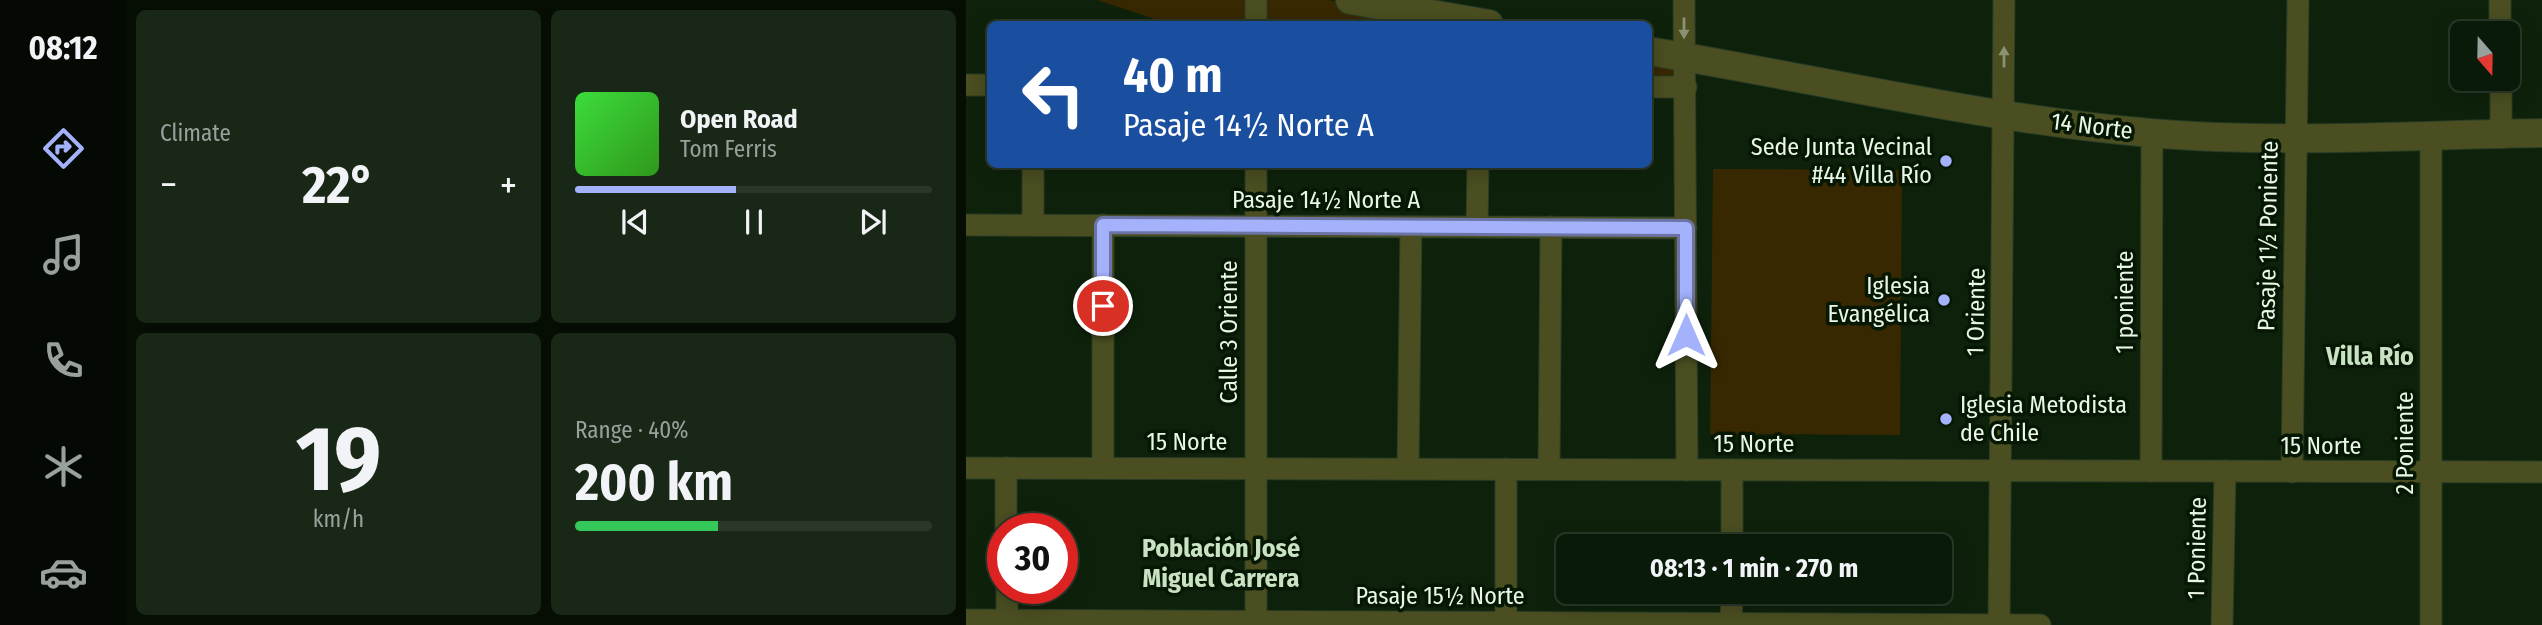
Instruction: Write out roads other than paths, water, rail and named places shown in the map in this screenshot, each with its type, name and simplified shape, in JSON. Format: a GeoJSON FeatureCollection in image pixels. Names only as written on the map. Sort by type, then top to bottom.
{"type":"FeatureCollection","features":[{"type":"Feature","properties":{"kind":"street"},"geometry":{"type":"LineString","coordinates":[[1256,0],[1256,21]]}},
{"type":"Feature","properties":{"kind":"street"},"geometry":{"type":"LineString","coordinates":[[1350,0],[1472,21]]}},
{"type":"Feature","properties":{"kind":"street"},"geometry":{"type":"LineString","coordinates":[[1684,0],[1687,470]]}},
{"type":"Feature","properties":{"kind":"street","name":"1 Oriente"},"geometry":{"type":"LineString","coordinates":[[1999,625],[2004,0]]}},
{"type":"Feature","properties":{"kind":"street","name":"Pasaje 1½ Poniente"},"geometry":{"type":"LineString","coordinates":[[2292,472],[2298,0]]}},
{"type":"Feature","properties":{"kind":"street"},"geometry":{"type":"LineString","coordinates":[[2500,0],[2500,21]]}},
{"type":"Feature","properties":{"kind":"street","name":"14 Norte"},"geometry":{"type":"LineString","coordinates":[[1652,52],[2004,114],[2152,133],[2296,138],[2542,133]]}},
{"type":"Feature","properties":{"kind":"street"},"geometry":{"type":"LineString","coordinates":[[966,85],[987,85]]}},
{"type":"Feature","properties":{"kind":"street"},"geometry":{"type":"LineString","coordinates":[[1652,87],[1686,87]]}},
{"type":"Feature","properties":{"kind":"street"},"geometry":{"type":"LineString","coordinates":[[2501,91],[2501,133]]}},
{"type":"Feature","properties":{"kind":"street","name":"1 poniente"},"geometry":{"type":"LineString","coordinates":[[2151,471],[2152,133]]}},
{"type":"Feature","properties":{"kind":"street","name":"2 Poniente"},"geometry":{"type":"LineString","coordinates":[[2431,135],[2431,625]]}},
{"type":"Feature","properties":{"kind":"street"},"geometry":{"type":"LineString","coordinates":[[1033,168],[1033,225]]}},
{"type":"Feature","properties":{"kind":"street","name":"Calle 3 Oriente"},"geometry":{"type":"LineString","coordinates":[[1256,168],[1256,623]]}},
{"type":"Feature","properties":{"kind":"street"},"geometry":{"type":"LineString","coordinates":[[1477,227],[1478,168]]}},
{"type":"Feature","properties":{"kind":"street","name":"Pasaje 14½ Norte A"},"geometry":{"type":"LineString","coordinates":[[966,225],[1686,228]]}},
{"type":"Feature","properties":{"kind":"street"},"geometry":{"type":"LineString","coordinates":[[1103,225],[1103,468]]}},
{"type":"Feature","properties":{"kind":"street"},"geometry":{"type":"LineString","coordinates":[[1408,469],[1411,227]]}},
{"type":"Feature","properties":{"kind":"street"},"geometry":{"type":"LineString","coordinates":[[1549,469],[1551,227]]}},
{"type":"Feature","properties":{"kind":"street","name":"15 Norte"},"geometry":{"type":"LineString","coordinates":[[966,467],[2542,472]]}},
{"type":"Feature","properties":{"kind":"street"},"geometry":{"type":"LineString","coordinates":[[1006,468],[1006,513]]}},
{"type":"Feature","properties":{"kind":"street"},"geometry":{"type":"LineString","coordinates":[[1506,469],[1506,624]]}},
{"type":"Feature","properties":{"kind":"street"},"geometry":{"type":"LineString","coordinates":[[1732,470],[1732,534]]}},
{"type":"Feature","properties":{"kind":"street","name":"1 Poniente"},"geometry":{"type":"LineString","coordinates":[[2222,625],[2225,471]]}},
{"type":"Feature","properties":{"kind":"street"},"geometry":{"type":"LineString","coordinates":[[1007,604],[1007,622]]}},
{"type":"Feature","properties":{"kind":"street"},"geometry":{"type":"LineString","coordinates":[[1731,604],[1731,624]]}},
{"type":"Feature","properties":{"kind":"street","name":"Pasaje 15½ Norte"},"geometry":{"type":"LineString","coordinates":[[966,620],[2040,625]]}},
{"type":"Feature","properties":{"kind":"place","name":"Sede Junta Vecinal #44 Villa Río"},"geometry":{"type":"Point","coordinates":[1946,161]}},
{"type":"Feature","properties":{"kind":"place","name":"Iglesia Evangélica"},"geometry":{"type":"Point","coordinates":[1944,300]}},
{"type":"Feature","properties":{"kind":"place","name":"Iglesia Metodista de Chile"},"geometry":{"type":"Point","coordinates":[1946,419]}},
{"type":"Feature","properties":{"kind":"district","name":"Villa Río"},"geometry":{"type":"Point","coordinates":[2370,356]}},
{"type":"Feature","properties":{"kind":"district","name":"Población José Miguel Carrera"},"geometry":{"type":"Point","coordinates":[1221,563]}}]}
